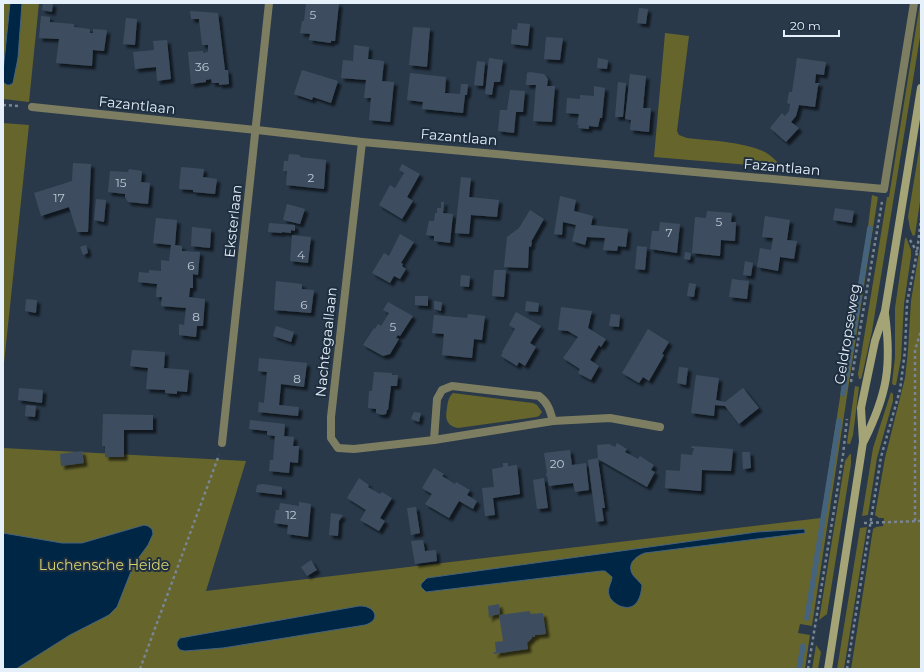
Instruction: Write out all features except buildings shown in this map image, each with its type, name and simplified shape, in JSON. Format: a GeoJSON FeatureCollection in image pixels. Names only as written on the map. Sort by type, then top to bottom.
{"type":"FeatureCollection","features":[{"type":"Feature","properties":{"kind":"main road","name":"Geldropseweg"},"geometry":{"type":"LineString","coordinates":[[828,669],[863,442],[861,408],[875,340],[885,311],[921,88]]}},
{"type":"Feature","properties":{"kind":"main road","name":"Geldropseweg"},"geometry":{"type":"LineString","coordinates":[[863,442],[878,409],[886,380],[889,350],[885,311]]}},
{"type":"Feature","properties":{"kind":"street","name":"Eksterlaan"},"geometry":{"type":"LineString","coordinates":[[222,443],[257,130],[269,3]]}},
{"type":"Feature","properties":{"kind":"street"},"geometry":{"type":"LineString","coordinates":[[884,189],[914,3]]}},
{"type":"Feature","properties":{"kind":"street","name":"Fazantlaan"},"geometry":{"type":"LineString","coordinates":[[32,107],[362,142],[884,189]]}},
{"type":"Feature","properties":{"kind":"street","name":"Nachtegaallaan"},"geometry":{"type":"LineString","coordinates":[[362,142],[330,417],[331,438],[338,448],[354,449],[434,440],[553,421],[610,418],[660,427]]}},
{"type":"Feature","properties":{"kind":"street"},"geometry":{"type":"LineString","coordinates":[[434,440],[437,399],[442,390],[452,386],[538,396],[545,401],[549,407],[553,421]]}},
{"type":"Feature","properties":{"kind":"path","name":"Geldropseweg"},"geometry":{"type":"LineString","coordinates":[[851,388],[884,189]]}},
{"type":"Feature","properties":{"kind":"path"},"geometry":{"type":"LineString","coordinates":[[847,669],[881,457],[900,390],[905,352],[908,303],[921,219]]}},
{"type":"Feature","properties":{"kind":"path"},"geometry":{"type":"LineString","coordinates":[[915,521],[915,350],[921,331]]}},
{"type":"Feature","properties":{"kind":"path"},"geometry":{"type":"LineString","coordinates":[[808,669],[843,455],[847,418]]}},
{"type":"Feature","properties":{"kind":"path"},"geometry":{"type":"LineString","coordinates":[[140,669],[218,458],[222,443]]}},
{"type":"Feature","properties":{"kind":"path"},"geometry":{"type":"LineString","coordinates":[[850,524],[921,521]]}},
{"type":"Feature","properties":{"kind":"green space"},"geometry":{"type":"Polygon","coordinates":[[[3,3],[10,3],[3,72],[3,3]]]}},
{"type":"Feature","properties":{"kind":"green space"},"geometry":{"type":"Polygon","coordinates":[[[22,3],[39,3],[29,102],[3,99],[3,82],[10,85],[16,69],[22,3]]]}},
{"type":"Feature","properties":{"kind":"green space"},"geometry":{"type":"Polygon","coordinates":[[[920,3],[921,31],[872,331],[862,376],[861,379],[859,379],[858,374],[887,197],[889,197],[920,3]]]}},
{"type":"Feature","properties":{"kind":"green space"},"geometry":{"type":"Polygon","coordinates":[[[665,33],[689,36],[677,131],[679,135],[687,138],[726,142],[756,148],[768,154],[784,168],[654,157],[665,33]]]}},
{"type":"Feature","properties":{"kind":"green space"},"geometry":{"type":"Polygon","coordinates":[[[3,123],[29,125],[3,373],[3,123]]]}},
{"type":"Feature","properties":{"kind":"green space"},"geometry":{"type":"Polygon","coordinates":[[[921,138],[921,195],[915,235],[913,236],[908,217],[921,138]]]}},
{"type":"Feature","properties":{"kind":"green space","name":"Luchensche Heide"},"geometry":{"type":"Polygon","coordinates":[[[872,195],[878,197],[812,626],[800,624],[798,633],[810,635],[805,669],[3,669],[3,448],[246,461],[206,591],[821,518],[872,195]]]}},
{"type":"Feature","properties":{"kind":"green space"},"geometry":{"type":"Polygon","coordinates":[[[906,237],[911,250],[911,256],[904,304],[901,359],[896,385],[893,385],[895,357],[895,308],[906,237]]]}},
{"type":"Feature","properties":{"kind":"green space"},"geometry":{"type":"Polygon","coordinates":[[[921,240],[921,669],[851,669],[873,529],[883,526],[884,518],[879,518],[875,515],[885,458],[905,378],[911,301],[921,240]]]}},
{"type":"Feature","properties":{"kind":"green space"},"geometry":{"type":"Polygon","coordinates":[[[855,386],[859,387],[853,435],[850,444],[848,444],[847,443],[855,386]]]}},
{"type":"Feature","properties":{"kind":"green space"},"geometry":{"type":"Polygon","coordinates":[[[891,392],[893,394],[893,401],[877,458],[868,515],[862,516],[873,448],[891,392]]]}},
{"type":"Feature","properties":{"kind":"green space"},"geometry":{"type":"Polygon","coordinates":[[[453,393],[533,403],[537,405],[542,412],[536,417],[458,428],[451,425],[446,418],[448,402],[453,393]]]}},
{"type":"Feature","properties":{"kind":"green space"},"geometry":{"type":"Polygon","coordinates":[[[851,454],[851,464],[827,614],[819,620],[845,461],[851,454]]]}},
{"type":"Feature","properties":{"kind":"green space"},"geometry":{"type":"Polygon","coordinates":[[[867,527],[844,669],[837,669],[860,528],[867,527]]]}},
{"type":"Feature","properties":{"kind":"green space"},"geometry":{"type":"Polygon","coordinates":[[[816,645],[821,652],[818,669],[812,669],[816,645]]]}},
{"type":"Feature","properties":{"kind":"water"},"geometry":{"type":"Polygon","coordinates":[[[10,3],[22,3],[18,58],[13,83],[7,85],[3,82],[3,72],[10,3]]]}},
{"type":"Feature","properties":{"kind":"water"},"geometry":{"type":"Polygon","coordinates":[[[144,525],[152,529],[153,534],[148,545],[134,564],[117,607],[109,615],[70,635],[16,669],[3,669],[3,533],[62,543],[82,543],[144,525]]]}},
{"type":"Feature","properties":{"kind":"water"},"geometry":{"type":"Polygon","coordinates":[[[804,529],[805,533],[642,554],[635,558],[631,564],[631,571],[633,575],[642,585],[637,603],[630,607],[620,606],[611,599],[609,590],[612,577],[605,571],[426,592],[421,587],[421,584],[427,578],[757,532],[804,529]]]}},
{"type":"Feature","properties":{"kind":"water"},"geometry":{"type":"Polygon","coordinates":[[[365,606],[374,613],[375,617],[370,623],[223,648],[185,651],[180,650],[177,646],[177,642],[180,638],[365,606]]]}},
{"type":"Feature","properties":{"kind":"waterway"},"geometry":{"type":"LineString","coordinates":[[843,394],[870,228]]}},
{"type":"Feature","properties":{"kind":"waterway"},"geometry":{"type":"LineString","coordinates":[[807,618],[839,421]]}},
{"type":"Feature","properties":{"kind":"waterway"},"geometry":{"type":"LineString","coordinates":[[799,669],[803,646]]}}]}
